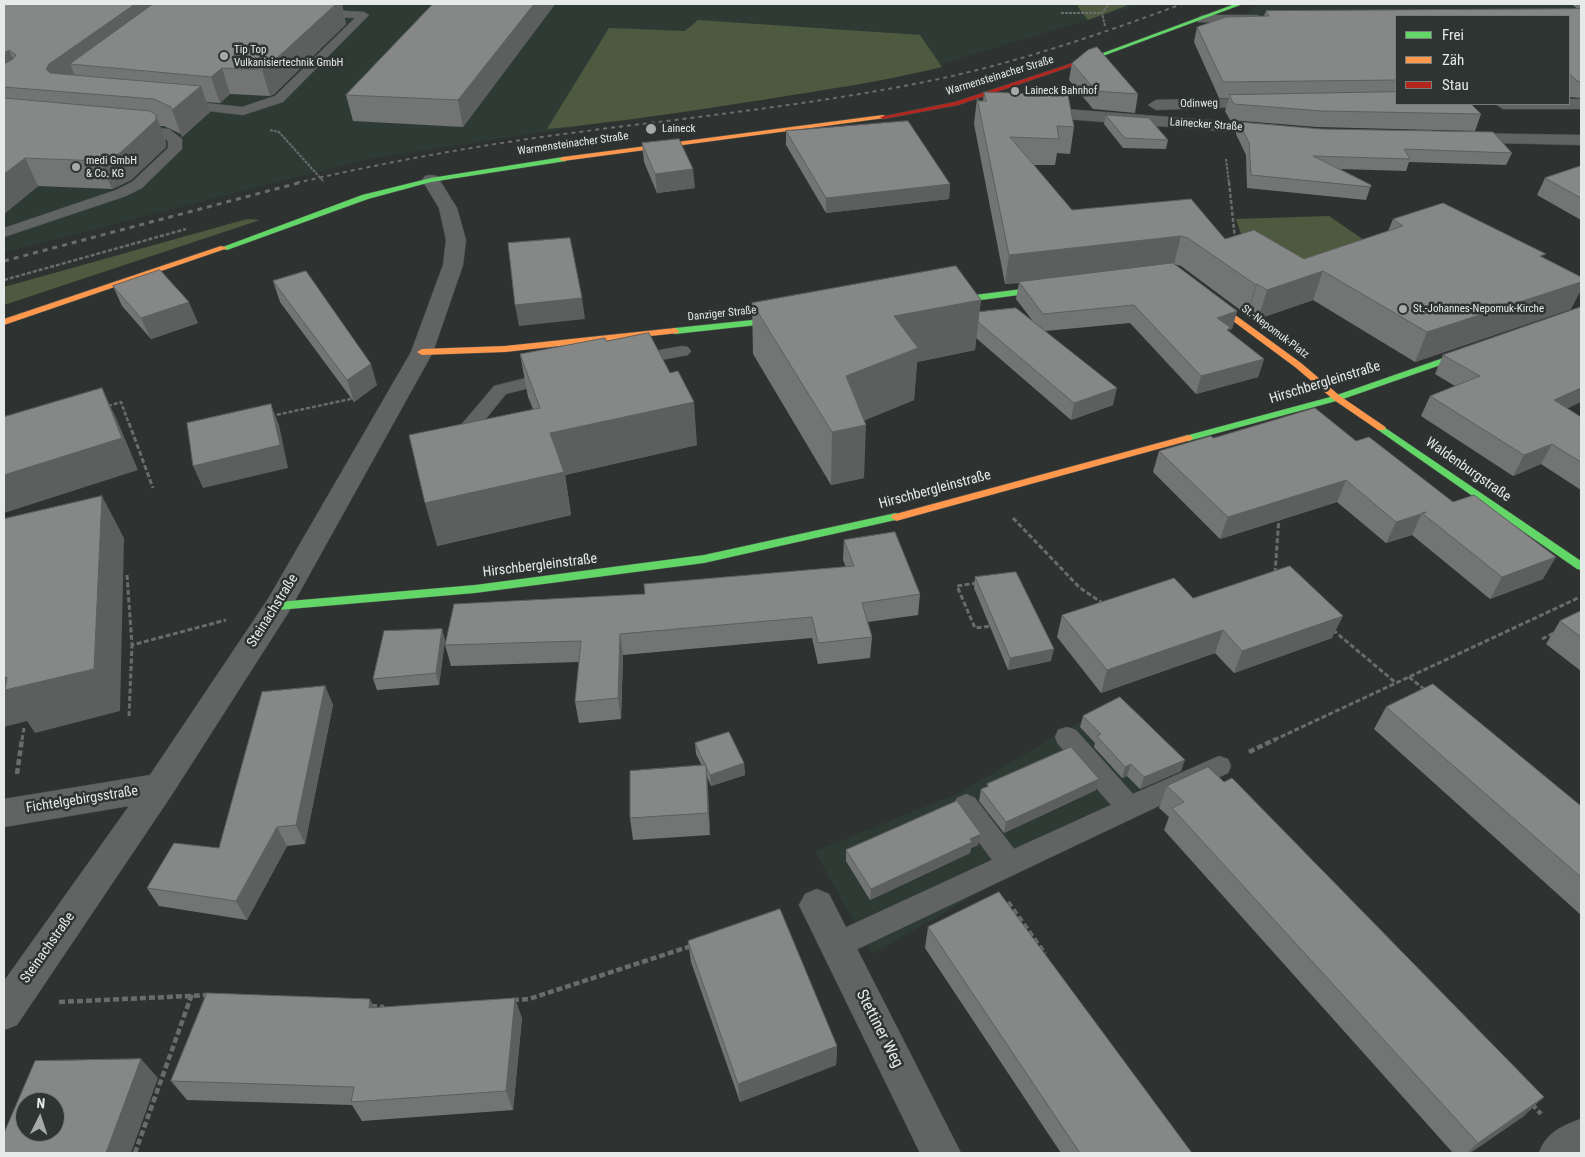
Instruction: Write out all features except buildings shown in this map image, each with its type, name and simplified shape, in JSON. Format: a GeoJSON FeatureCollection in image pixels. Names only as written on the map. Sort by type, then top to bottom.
{"type":"FeatureCollection","features":[{"type":"Feature","properties":{"kind":"street","name":"Warmensteinacher Straße"},"geometry":{"type":"LineString","coordinates":[[4,322],[166,269],[366,197],[430,180],[591,154],[869,119],[928,109],[984,96],[1144,42],[1240,4]]}},
{"type":"Feature","properties":{"kind":"street"},"geometry":{"type":"LineString","coordinates":[[1203,19],[1274,19]]}},
{"type":"Feature","properties":{"kind":"street","name":"Lainecker Straße"},"geometry":{"type":"LineString","coordinates":[[984,96],[1016,106],[1065,114],[1295,132]]}},
{"type":"Feature","properties":{"kind":"street","name":"Odinweg"},"geometry":{"type":"LineString","coordinates":[[1065,114],[1075,107],[1278,103]]}},
{"type":"Feature","properties":{"kind":"street"},"geometry":{"type":"LineString","coordinates":[[1448,138],[1581,140]]}},
{"type":"Feature","properties":{"kind":"street","name":"Steinachstraße"},"geometry":{"type":"LineString","coordinates":[[7,1007],[160,787],[278,606],[422,352],[453,265],[456,240],[448,208],[430,180]]}},
{"type":"Feature","properties":{"kind":"street"},"geometry":{"type":"LineString","coordinates":[[930,303],[1066,286]]}},
{"type":"Feature","properties":{"kind":"street","name":"St.-Nepomuk-Platz"},"geometry":{"type":"LineString","coordinates":[[1196,289],[1298,365],[1337,398]]}},
{"type":"Feature","properties":{"kind":"street","name":"Danziger Straße"},"geometry":{"type":"LineString","coordinates":[[422,352],[505,349],[807,317]]}},
{"type":"Feature","properties":{"kind":"street","name":"Hirschbergleinstraße"},"geometry":{"type":"LineString","coordinates":[[278,606],[475,590],[695,561],[908,514],[1337,398],[1488,346]]}},
{"type":"Feature","properties":{"kind":"street","name":"Waldenburgstraße"},"geometry":{"type":"LineString","coordinates":[[1337,398],[1581,566]]}},
{"type":"Feature","properties":{"kind":"street","name":"Fichtelgebirgsstraße"},"geometry":{"type":"LineString","coordinates":[[7,812],[160,787]]}},
{"type":"Feature","properties":{"kind":"street","name":"Stettiner Weg"},"geometry":{"type":"LineString","coordinates":[[817,905],[941,1153]]}},
{"type":"Feature","properties":{"kind":"lane"},"geometry":{"type":"LineString","coordinates":[[164,103],[244,111],[279,99],[364,15],[295,11],[279,4]]}},
{"type":"Feature","properties":{"kind":"lane"},"geometry":{"type":"LineString","coordinates":[[4,233],[121,193],[137,185],[175,150],[175,139],[164,132],[117,128]]}},
{"type":"Feature","properties":{"kind":"lane"},"geometry":{"type":"LineString","coordinates":[[614,364],[682,351]]}},
{"type":"Feature","properties":{"kind":"lane"},"geometry":{"type":"LineString","coordinates":[[447,454],[500,390],[575,372]]}},
{"type":"Feature","properties":{"kind":"lane"},"geometry":{"type":"LineString","coordinates":[[1067,737],[1129,807]]}},
{"type":"Feature","properties":{"kind":"lane"},"geometry":{"type":"LineString","coordinates":[[837,945],[1219,766]]}},
{"type":"Feature","properties":{"kind":"lane"},"geometry":{"type":"LineString","coordinates":[[966,805],[999,869]]}},
{"type":"Feature","properties":{"kind":"path"},"geometry":{"type":"LineString","coordinates":[[1061,13],[1102,13]]}},
{"type":"Feature","properties":{"kind":"path"},"geometry":{"type":"LineString","coordinates":[[270,130],[278,132],[318,172],[325,183]]}},
{"type":"Feature","properties":{"kind":"path"},"geometry":{"type":"LineString","coordinates":[[1226,159],[1236,247]]}},
{"type":"Feature","properties":{"kind":"path"},"geometry":{"type":"LineString","coordinates":[[264,418],[402,388]]}},
{"type":"Feature","properties":{"kind":"path"},"geometry":{"type":"LineString","coordinates":[[103,407],[121,402],[154,488]]}},
{"type":"Feature","properties":{"kind":"path"},"geometry":{"type":"LineString","coordinates":[[988,492],[1080,588],[1104,605],[1113,602]]}},
{"type":"Feature","properties":{"kind":"path"},"geometry":{"type":"LineString","coordinates":[[1275,580],[1279,516]]}},
{"type":"Feature","properties":{"kind":"path"},"geometry":{"type":"LineString","coordinates":[[127,575],[132,645],[129,716]]}},
{"type":"Feature","properties":{"kind":"path"},"geometry":{"type":"LineString","coordinates":[[984,582],[957,586],[975,628],[1002,624]]}},
{"type":"Feature","properties":{"kind":"path"},"geometry":{"type":"LineString","coordinates":[[1219,766],[1581,598]]}},
{"type":"Feature","properties":{"kind":"path"},"geometry":{"type":"LineString","coordinates":[[132,645],[278,606]]}},
{"type":"Feature","properties":{"kind":"path"},"geometry":{"type":"LineString","coordinates":[[1326,624],[1396,683]]}},
{"type":"Feature","properties":{"kind":"path"},"geometry":{"type":"LineString","coordinates":[[1542,639],[1558,631]]}},
{"type":"Feature","properties":{"kind":"path"},"geometry":{"type":"LineString","coordinates":[[1409,677],[1432,696]]}},
{"type":"Feature","properties":{"kind":"path"},"geometry":{"type":"LineString","coordinates":[[7,812],[24,728]]}},
{"type":"Feature","properties":{"kind":"path"},"geometry":{"type":"LineString","coordinates":[[999,869],[1050,962]]}},
{"type":"Feature","properties":{"kind":"path"},"geometry":{"type":"LineString","coordinates":[[509,1000],[529,999],[696,944]]}},
{"type":"Feature","properties":{"kind":"path"},"geometry":{"type":"LineString","coordinates":[[7,1007],[192,994],[220,996]]}},
{"type":"Feature","properties":{"kind":"path"},"geometry":{"type":"LineString","coordinates":[[135,1153],[192,994]]}},
{"type":"Feature","properties":{"kind":"path"},"geometry":{"type":"LineString","coordinates":[[363,1005],[392,1008]]}},
{"type":"Feature","properties":{"kind":"path"},"geometry":{"type":"LineString","coordinates":[[1530,1102],[1570,1146]]}},
{"type":"Feature","properties":{"kind":"shaded area"},"geometry":{"type":"Polygon","coordinates":[[[4,4],[1142,4],[897,77],[368,159],[4,252],[4,4]]]}},
{"type":"Feature","properties":{"kind":"shaded area"},"geometry":{"type":"Polygon","coordinates":[[[1257,4],[1581,4],[1581,14],[1245,15],[1257,4]]]}},
{"type":"Feature","properties":{"kind":"shaded area"},"geometry":{"type":"Polygon","coordinates":[[[1115,701],[1202,789],[1019,870],[872,954],[815,851],[959,793],[1115,701]]]}},
{"type":"Feature","properties":{"kind":"green space"},"geometry":{"type":"Polygon","coordinates":[[[1078,4],[1131,4],[1088,20],[1078,7],[1078,4]]]}},
{"type":"Feature","properties":{"kind":"green space"},"geometry":{"type":"Polygon","coordinates":[[[698,20],[920,35],[942,67],[874,81],[762,100],[628,120],[547,129],[609,28],[685,31],[698,20]]]}},
{"type":"Feature","properties":{"kind":"green space"},"geometry":{"type":"Polygon","coordinates":[[[1329,216],[1383,253],[1294,283],[1248,255],[1236,219],[1329,216]]]}},
{"type":"Feature","properties":{"kind":"green space"},"geometry":{"type":"Polygon","coordinates":[[[247,219],[260,220],[4,305],[4,287],[247,219]]]}},
{"type":"Feature","properties":{"kind":"railway"},"geometry":{"type":"LineString","coordinates":[[296,183],[393,162],[491,145],[793,104],[934,80],[997,65],[1060,46],[1182,4]]}},
{"type":"Feature","properties":{"kind":"railway"},"geometry":{"type":"LineString","coordinates":[[4,261],[302,182]]}},
{"type":"Feature","properties":{"kind":"traffic: fast"},"geometry":{"type":"LineString","coordinates":[[1090,59],[1240,4]]}},
{"type":"Feature","properties":{"kind":"traffic: fast"},"geometry":{"type":"LineString","coordinates":[[224,248],[365,197],[431,180],[563,159]]}},
{"type":"Feature","properties":{"kind":"traffic: fast"},"geometry":{"type":"LineString","coordinates":[[943,302],[1054,288]]}},
{"type":"Feature","properties":{"kind":"traffic: fast"},"geometry":{"type":"LineString","coordinates":[[675,331],[791,319]]}},
{"type":"Feature","properties":{"kind":"traffic: fast"},"geometry":{"type":"LineString","coordinates":[[1188,438],[1337,398],[1475,350]]}},
{"type":"Feature","properties":{"kind":"traffic: fast"},"geometry":{"type":"LineString","coordinates":[[1381,428],[1581,566]]}},
{"type":"Feature","properties":{"kind":"traffic: fast"},"geometry":{"type":"LineString","coordinates":[[278,606],[475,589],[704,559],[896,517]]}},
{"type":"Feature","properties":{"kind":"traffic: slow"},"geometry":{"type":"LineString","coordinates":[[563,159],[883,117]]}},
{"type":"Feature","properties":{"kind":"traffic: slow"},"geometry":{"type":"LineString","coordinates":[[4,322],[224,248]]}},
{"type":"Feature","properties":{"kind":"traffic: slow"},"geometry":{"type":"LineString","coordinates":[[1205,296],[1298,365],[1337,398],[1381,428]]}},
{"type":"Feature","properties":{"kind":"traffic: slow"},"geometry":{"type":"LineString","coordinates":[[422,352],[505,349],[675,331]]}},
{"type":"Feature","properties":{"kind":"traffic: slow"},"geometry":{"type":"LineString","coordinates":[[896,517],[1188,438]]}},
{"type":"Feature","properties":{"kind":"traffic: jam"},"geometry":{"type":"LineString","coordinates":[[883,117],[956,104],[1090,59]]}},
{"type":"Feature","properties":{"kind":"place","name":"Tip Top Vulkanisiertechnik GmbH"},"geometry":{"type":"Point","coordinates":[224,56]}},
{"type":"Feature","properties":{"kind":"place","name":"Laineck Bahnhof"},"geometry":{"type":"Point","coordinates":[1015,91]}},
{"type":"Feature","properties":{"kind":"place","name":"Laineck"},"geometry":{"type":"Point","coordinates":[651,129]}},
{"type":"Feature","properties":{"kind":"place","name":"medi GmbH & Co. KG"},"geometry":{"type":"Point","coordinates":[76,167]}},
{"type":"Feature","properties":{"kind":"place","name":"St.-Johannes-Nepomuk-Kirche"},"geometry":{"type":"Point","coordinates":[1403,309]}}]}
